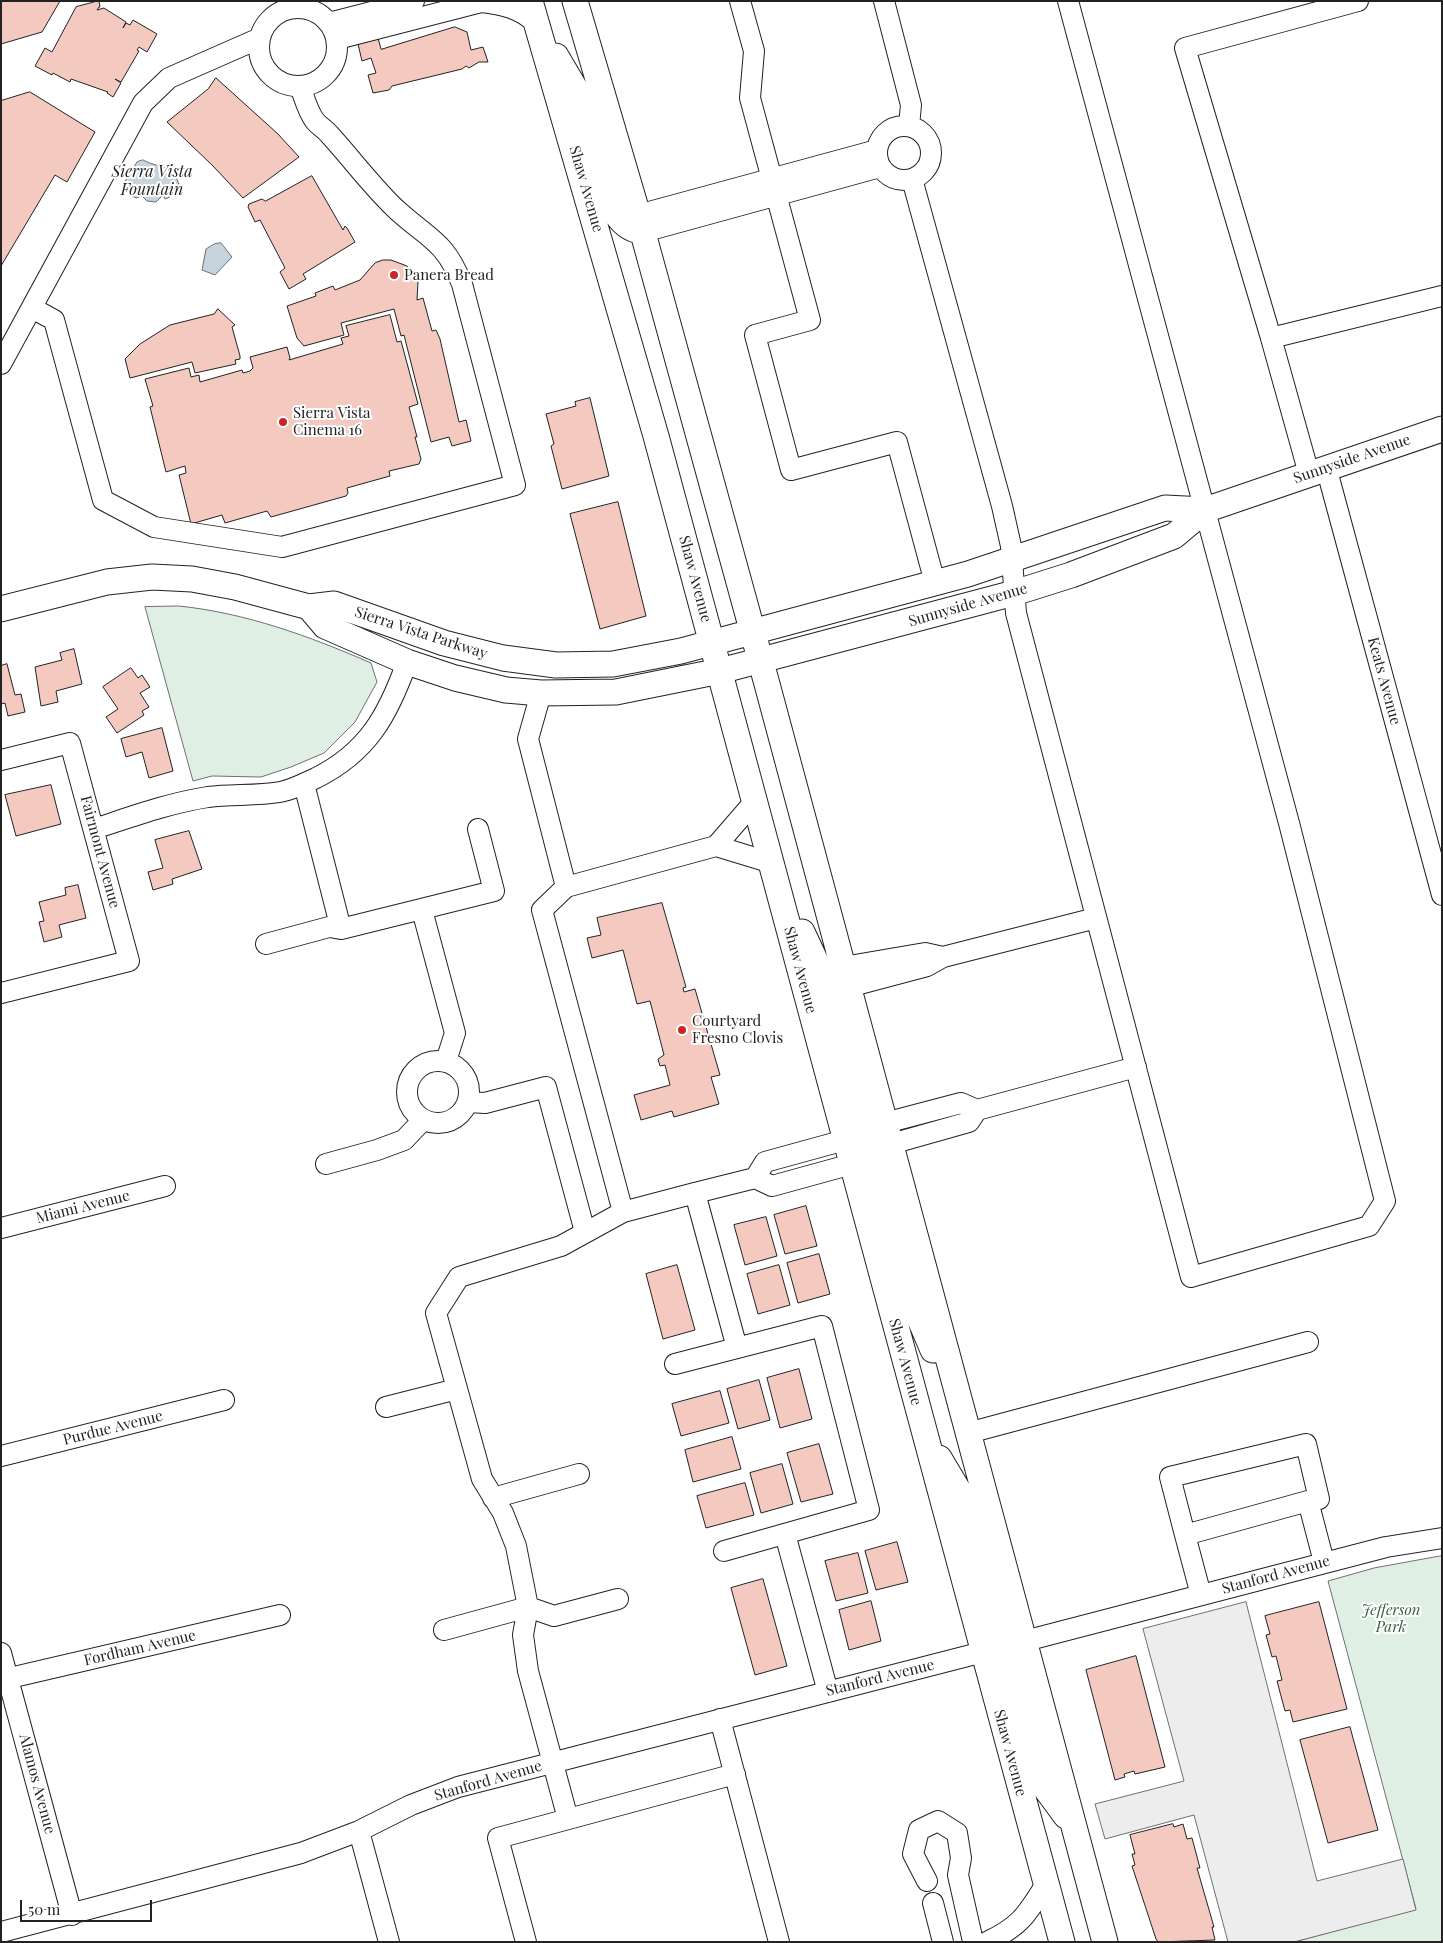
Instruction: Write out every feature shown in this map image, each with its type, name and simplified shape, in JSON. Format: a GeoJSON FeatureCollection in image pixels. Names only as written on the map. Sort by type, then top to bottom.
{"type":"FeatureCollection","features":[{"type":"Feature","properties":{"kind":"main road"},"geometry":{"type":"LineString","coordinates":[[574,1],[641,223],[753,632],[1105,1942]]}},
{"type":"Feature","properties":{"kind":"main road"},"geometry":{"type":"LineString","coordinates":[[534,13],[579,95],[614,211],[625,224],[641,223]]}},
{"type":"Feature","properties":{"kind":"main road","name":"Shaw Avenue"},"geometry":{"type":"LineString","coordinates":[[534,13],[656,436],[982,1652],[1062,1942]]}},
{"type":"Feature","properties":{"kind":"main road","name":"Sunnyside Avenue"},"geometry":{"type":"LineString","coordinates":[[720,671],[1014,593],[1071,575],[1174,536],[1205,510],[1442,428]]}},
{"type":"Feature","properties":{"kind":"main road","name":"Sunnyside Avenue"},"geometry":{"type":"LineString","coordinates":[[711,643],[935,583],[1013,560],[1165,508],[1205,510]]}},
{"type":"Feature","properties":{"kind":"main road","name":"Sierra Vista Parkway"},"geometry":{"type":"LineString","coordinates":[[1,608],[107,582],[152,578],[192,579],[235,587],[309,607],[334,604],[444,643],[503,658],[584,666],[636,660],[711,643]]}},
{"type":"Feature","properties":{"kind":"main road","name":"Sierra Vista Parkway"},"geometry":{"type":"LineString","coordinates":[[309,607],[326,626],[407,662],[455,678],[506,690],[541,693],[616,692],[720,671]]}},
{"type":"Feature","properties":{"kind":"main road"},"geometry":{"type":"LineString","coordinates":[[407,662],[419,654],[427,654],[486,670],[520,675],[584,666]]}},
{"type":"Feature","properties":{"kind":"main road"},"geometry":{"type":"LineString","coordinates":[[772,864],[824,979],[864,1129],[872,1138],[888,1134]]}},
{"type":"Feature","properties":{"kind":"main road"},"geometry":{"type":"LineString","coordinates":[[845,1140],[865,1150],[873,1161],[910,1296],[968,1433]]}},
{"type":"Feature","properties":{"kind":"main road"},"geometry":{"type":"LineString","coordinates":[[923,1432],[961,1495],[996,1623],[1002,1635],[1014,1640],[1024,1641]]}},
{"type":"Feature","properties":{"kind":"main road"},"geometry":{"type":"LineString","coordinates":[[982,1652],[1002,1656],[1009,1665],[1038,1778],[1075,1828]]}},
{"type":"Feature","properties":{"kind":"street"},"geometry":{"type":"LineString","coordinates":[[333,31],[414,1]]}},
{"type":"Feature","properties":{"kind":"street"},"geometry":{"type":"LineString","coordinates":[[740,1],[754,51],[750,98],[810,320],[755,335],[791,470],[897,442],[935,583]]}},
{"type":"Feature","properties":{"kind":"street"},"geometry":{"type":"LineString","coordinates":[[884,1],[911,105],[909,126]]}},
{"type":"Feature","properties":{"kind":"street"},"geometry":{"type":"LineString","coordinates":[[912,179],[1002,506],[1013,560],[1014,593],[1019,622],[1191,1277],[1369,1226],[1385,1201],[1289,823],[1068,1]]}},
{"type":"Feature","properties":{"kind":"street","name":"Keats Avenue"},"geometry":{"type":"LineString","coordinates":[[1358,1],[1185,48],[1271,338],[1318,471],[1442,896]]}},
{"type":"Feature","properties":{"kind":"street"},"geometry":{"type":"LineString","coordinates":[[333,31],[481,2],[534,13]]}},
{"type":"Feature","properties":{"kind":"street"},"geometry":{"type":"LineString","coordinates":[[280,7],[312,10],[333,31],[336,57],[333,65],[328,73],[307,85],[278,80],[263,63],[260,38],[268,22],[280,7]]}},
{"type":"Feature","properties":{"kind":"street"},"geometry":{"type":"LineString","coordinates":[[1,364],[144,103],[170,78],[213,61],[260,38]]}},
{"type":"Feature","properties":{"kind":"street"},"geometry":{"type":"LineString","coordinates":[[213,61],[263,63]]}},
{"type":"Feature","properties":{"kind":"street"},"geometry":{"type":"LineString","coordinates":[[32,308],[54,320],[104,500],[154,527],[282,547],[515,485],[456,267],[432,237],[398,211],[341,150],[329,133],[314,120],[307,85]]}},
{"type":"Feature","properties":{"kind":"street"},"geometry":{"type":"LineString","coordinates":[[902,126],[909,126],[924,136],[930,152],[926,168],[912,179],[905,180],[891,177],[878,158],[882,136],[888,131],[902,126]]}},
{"type":"Feature","properties":{"kind":"street"},"geometry":{"type":"LineString","coordinates":[[641,223],[878,158]]}},
{"type":"Feature","properties":{"kind":"street"},"geometry":{"type":"LineString","coordinates":[[1271,338],[1442,296]]}},
{"type":"Feature","properties":{"kind":"street"},"geometry":{"type":"LineString","coordinates":[[94,829],[179,803],[210,797],[283,792],[333,770],[355,751],[376,728],[394,698],[407,662]]}},
{"type":"Feature","properties":{"kind":"street"},"geometry":{"type":"LineString","coordinates":[[541,693],[528,739],[566,887]]}},
{"type":"Feature","properties":{"kind":"street","name":"Fairmont Avenue"},"geometry":{"type":"LineString","coordinates":[[1,760],[70,743],[129,961],[1,993]]}},
{"type":"Feature","properties":{"kind":"street"},"geometry":{"type":"LineString","coordinates":[[304,784],[341,929]]}},
{"type":"Feature","properties":{"kind":"street"},"geometry":{"type":"LineString","coordinates":[[716,846],[755,801]]}},
{"type":"Feature","properties":{"kind":"street"},"geometry":{"type":"LineString","coordinates":[[266,944],[329,927],[341,929],[494,892],[478,829]]}},
{"type":"Feature","properties":{"kind":"street"},"geometry":{"type":"LineString","coordinates":[[615,1216],[542,910],[566,887],[716,846],[772,864]]}},
{"type":"Feature","properties":{"kind":"street"},"geometry":{"type":"LineString","coordinates":[[422,910],[456,1033],[446,1062]]}},
{"type":"Feature","properties":{"kind":"street"},"geometry":{"type":"LineString","coordinates":[[846,977],[927,966],[943,957],[1096,918]]}},
{"type":"Feature","properties":{"kind":"street"},"geometry":{"type":"LineString","coordinates":[[428,1062],[446,1062],[462,1072],[468,1081],[470,1092],[468,1102],[463,1112],[454,1119],[444,1123],[433,1123],[423,1120],[414,1113],[409,1103],[407,1093],[408,1082],[419,1067],[428,1062]]}},
{"type":"Feature","properties":{"kind":"street"},"geometry":{"type":"LineString","coordinates":[[888,1134],[969,1122],[977,1110],[1136,1067]]}},
{"type":"Feature","properties":{"kind":"street"},"geometry":{"type":"LineString","coordinates":[[468,1102],[485,1103],[546,1087],[584,1232]]}},
{"type":"Feature","properties":{"kind":"street"},"geometry":{"type":"LineString","coordinates":[[326,1164],[377,1150],[404,1140],[423,1120]]}},
{"type":"Feature","properties":{"kind":"street"},"geometry":{"type":"LineString","coordinates":[[755,1178],[766,1162],[845,1140]]}},
{"type":"Feature","properties":{"kind":"street"},"geometry":{"type":"LineString","coordinates":[[568,1819],[528,1671],[523,1635],[528,1607],[516,1546],[502,1513],[482,1479],[436,1313],[459,1277],[561,1246],[615,1216],[755,1178],[772,1186],[852,1164]]}},
{"type":"Feature","properties":{"kind":"street","name":"Miami Avenue"},"geometry":{"type":"LineString","coordinates":[[1,1228],[165,1186]]}},
{"type":"Feature","properties":{"kind":"street"},"geometry":{"type":"LineString","coordinates":[[695,1193],[737,1348]]}},
{"type":"Feature","properties":{"kind":"street"},"geometry":{"type":"LineString","coordinates":[[675,1364],[822,1326],[869,1510],[724,1551]]}},
{"type":"Feature","properties":{"kind":"street"},"geometry":{"type":"LineString","coordinates":[[968,1433],[1308,1342]]}},
{"type":"Feature","properties":{"kind":"street"},"geometry":{"type":"LineString","coordinates":[[386,1407],[457,1389]]}},
{"type":"Feature","properties":{"kind":"street","name":"Purdue Avenue"},"geometry":{"type":"LineString","coordinates":[[1,1456],[224,1400]]}},
{"type":"Feature","properties":{"kind":"street"},"geometry":{"type":"LineString","coordinates":[[1185,1535],[1319,1498],[1306,1444],[1170,1477],[1185,1535],[1201,1595]]}},
{"type":"Feature","properties":{"kind":"street"},"geometry":{"type":"LineString","coordinates":[[493,1498],[580,1474]]}},
{"type":"Feature","properties":{"kind":"street"},"geometry":{"type":"LineString","coordinates":[[1308,1502],[1324,1562]]}},
{"type":"Feature","properties":{"kind":"street"},"geometry":{"type":"LineString","coordinates":[[785,1534],[828,1692]]}},
{"type":"Feature","properties":{"kind":"street","name":"Stanford Avenue"},"geometry":{"type":"LineString","coordinates":[[1024,1641],[1386,1546],[1442,1538]]}},
{"type":"Feature","properties":{"kind":"street"},"geometry":{"type":"LineString","coordinates":[[444,1630],[528,1607],[554,1616],[618,1599]]}},
{"type":"Feature","properties":{"kind":"street","name":"Fordham Avenue"},"geometry":{"type":"LineString","coordinates":[[5,1679],[280,1615]]}},
{"type":"Feature","properties":{"kind":"street","name":"Stanford Avenue"},"geometry":{"type":"LineString","coordinates":[[1,1932],[301,1854],[359,1831],[411,1805],[458,1787],[982,1652]]}},
{"type":"Feature","properties":{"kind":"street","name":"Alamos Avenue"},"geometry":{"type":"LineString","coordinates":[[1,1653],[5,1679],[72,1915]]}},
{"type":"Feature","properties":{"kind":"street"},"geometry":{"type":"LineString","coordinates":[[720,1720],[778,1942]]}},
{"type":"Feature","properties":{"kind":"street"},"geometry":{"type":"LineString","coordinates":[[526,1942],[498,1838],[735,1774]]}},
{"type":"Feature","properties":{"kind":"street"},"geometry":{"type":"LineString","coordinates":[[927,1881],[913,1854],[918,1830],[938,1821],[957,1833],[962,1858],[958,1875],[974,1941],[1013,1929],[1025,1917],[1046,1884]]}},
{"type":"Feature","properties":{"kind":"street"},"geometry":{"type":"LineString","coordinates":[[359,1831],[390,1942]]}},
{"type":"Feature","properties":{"kind":"street"},"geometry":{"type":"LineString","coordinates":[[933,1902],[943,1942]]}},
{"type":"Feature","properties":{"kind":"green space"},"geometry":{"type":"Polygon","coordinates":[[[179,606],[229,614],[301,635],[371,663],[377,682],[355,722],[324,753],[261,777],[212,776],[193,781],[145,607],[179,606]]]}},
{"type":"Feature","properties":{"kind":"green space","name":"Jefferson Park"},"geometry":{"type":"Polygon","coordinates":[[[1442,1556],[1442,1942],[1294,1942],[1416,1909],[1328,1581],[1374,1568],[1442,1556]]]}},
{"type":"Feature","properties":{"kind":"shaded area"},"geometry":{"type":"Polygon","coordinates":[[[1246,1602],[1317,1881],[1403,1859],[1416,1910],[1294,1942],[1228,1942],[1194,1815],[1105,1839],[1095,1804],[1184,1781],[1143,1629],[1246,1602]]]}},
{"type":"Feature","properties":{"kind":"water","name":"Sierra Vista Fountain"},"geometry":{"type":"Polygon","coordinates":[[[143,160],[169,170],[177,179],[179,185],[177,190],[170,189],[170,197],[165,199],[163,195],[156,202],[147,201],[142,196],[136,198],[132,196],[135,192],[128,191],[124,183],[137,162],[143,160]]]}},
{"type":"Feature","properties":{"kind":"water"},"geometry":{"type":"Polygon","coordinates":[[[221,243],[232,257],[215,275],[202,270],[206,249],[214,244],[221,243]]]}},
{"type":"Feature","properties":{"kind":"building"},"geometry":{"type":"Polygon","coordinates":[[[1,1],[60,1],[42,32],[1,44],[1,1]]]}},
{"type":"Feature","properties":{"kind":"building"},"geometry":{"type":"Polygon","coordinates":[[[99,1],[100,7],[97,10],[104,8],[126,22],[123,28],[126,23],[130,25],[133,20],[157,34],[147,52],[139,47],[137,50],[139,51],[121,82],[115,79],[121,83],[113,97],[108,92],[71,79],[70,82],[35,66],[45,48],[52,52],[76,7],[99,1]]]}},
{"type":"Feature","properties":{"kind":"building"},"geometry":{"type":"Polygon","coordinates":[[[455,27],[467,32],[471,50],[483,47],[488,62],[479,62],[469,68],[466,66],[462,69],[392,86],[389,90],[373,93],[368,75],[376,73],[371,58],[362,61],[358,44],[378,38],[381,49],[455,27]]]}},
{"type":"Feature","properties":{"kind":"building"},"geometry":{"type":"Polygon","coordinates":[[[216,78],[278,134],[299,157],[243,198],[167,122],[208,89],[216,78]]]}},
{"type":"Feature","properties":{"kind":"building"},"geometry":{"type":"Polygon","coordinates":[[[30,92],[95,132],[67,182],[55,175],[1,266],[1,101],[30,92]]]}},
{"type":"Feature","properties":{"kind":"building"},"geometry":{"type":"Polygon","coordinates":[[[312,176],[343,230],[345,226],[355,242],[303,274],[306,279],[289,289],[280,272],[285,268],[260,220],[255,222],[248,207],[249,204],[262,199],[265,201],[312,176]]]}},
{"type":"Feature","properties":{"kind":"building"},"geometry":{"type":"Polygon","coordinates":[[[391,260],[407,266],[418,282],[417,300],[423,298],[432,331],[436,330],[440,339],[459,422],[466,420],[471,441],[452,446],[449,437],[431,442],[404,335],[401,336],[394,309],[341,323],[344,335],[304,346],[297,338],[287,306],[316,296],[315,293],[333,286],[335,290],[360,280],[375,263],[391,260]]]}},
{"type":"Feature","properties":{"kind":"building"},"geometry":{"type":"Polygon","coordinates":[[[218,309],[235,325],[232,327],[240,356],[240,359],[235,360],[236,364],[195,373],[192,362],[130,378],[125,359],[140,344],[170,325],[214,314],[218,309]]]}},
{"type":"Feature","properties":{"kind":"building","name":"Sierra Vista Cinema 16"},"geometry":{"type":"Polygon","coordinates":[[[390,315],[397,342],[401,341],[418,404],[409,407],[421,459],[419,464],[389,471],[390,476],[347,488],[348,493],[346,496],[271,517],[267,511],[225,523],[222,515],[191,524],[179,475],[186,473],[185,466],[166,472],[150,407],[153,406],[145,379],[189,368],[191,377],[199,375],[200,382],[242,370],[243,373],[253,368],[250,357],[287,347],[289,360],[343,344],[341,338],[349,336],[346,326],[390,315]]]}},
{"type":"Feature","properties":{"kind":"building"},"geometry":{"type":"Polygon","coordinates":[[[590,398],[609,476],[562,489],[551,446],[554,444],[546,414],[576,406],[575,402],[590,398]]]}},
{"type":"Feature","properties":{"kind":"building"},"geometry":{"type":"Polygon","coordinates":[[[618,502],[646,616],[600,629],[570,514],[618,502]]]}},
{"type":"Feature","properties":{"kind":"building"},"geometry":{"type":"Polygon","coordinates":[[[74,649],[82,684],[56,691],[58,702],[41,706],[35,667],[62,660],[60,653],[74,649]]]}},
{"type":"Feature","properties":{"kind":"building"},"geometry":{"type":"Polygon","coordinates":[[[7,664],[15,695],[21,694],[25,712],[8,716],[5,703],[1,704],[1,666],[7,664]]]}},
{"type":"Feature","properties":{"kind":"building"},"geometry":{"type":"Polygon","coordinates":[[[131,668],[138,678],[142,675],[150,687],[140,693],[149,707],[142,711],[144,715],[117,733],[106,717],[118,709],[103,687],[131,668]]]}},
{"type":"Feature","properties":{"kind":"building"},"geometry":{"type":"Polygon","coordinates":[[[162,728],[173,771],[149,778],[142,752],[126,757],[121,739],[162,728]]]}},
{"type":"Feature","properties":{"kind":"building"},"geometry":{"type":"Polygon","coordinates":[[[51,785],[61,824],[16,836],[5,795],[51,785]]]}},
{"type":"Feature","properties":{"kind":"building"},"geometry":{"type":"Polygon","coordinates":[[[189,831],[202,869],[172,879],[173,884],[153,890],[148,872],[163,868],[155,840],[189,831]]]}},
{"type":"Feature","properties":{"kind":"building"},"geometry":{"type":"Polygon","coordinates":[[[78,885],[86,918],[59,925],[62,937],[44,942],[39,922],[44,921],[39,902],[66,895],[65,888],[78,885]]]}},
{"type":"Feature","properties":{"kind":"building","name":"Courtyard Fresno Clovis"},"geometry":{"type":"Polygon","coordinates":[[[662,903],[686,987],[683,988],[684,992],[695,989],[720,1075],[711,1077],[719,1104],[674,1117],[672,1111],[641,1120],[634,1095],[670,1085],[665,1065],[660,1066],[658,1059],[664,1055],[650,1001],[637,1004],[623,950],[592,958],[587,938],[601,935],[597,918],[662,903]]]}},
{"type":"Feature","properties":{"kind":"building"},"geometry":{"type":"Polygon","coordinates":[[[806,1206],[817,1246],[785,1254],[774,1215],[806,1206]]]}},
{"type":"Feature","properties":{"kind":"building"},"geometry":{"type":"Polygon","coordinates":[[[766,1217],[777,1256],[745,1265],[734,1225],[766,1217]]]}},
{"type":"Feature","properties":{"kind":"building"},"geometry":{"type":"Polygon","coordinates":[[[819,1254],[830,1294],[798,1303],[787,1263],[819,1254]]]}},
{"type":"Feature","properties":{"kind":"building"},"geometry":{"type":"Polygon","coordinates":[[[677,1265],[695,1330],[663,1339],[646,1274],[677,1265]]]}},
{"type":"Feature","properties":{"kind":"building"},"geometry":{"type":"Polygon","coordinates":[[[779,1265],[790,1305],[758,1314],[747,1274],[779,1265]]]}},
{"type":"Feature","properties":{"kind":"building"},"geometry":{"type":"Polygon","coordinates":[[[799,1369],[812,1419],[780,1428],[767,1378],[799,1369]]]}},
{"type":"Feature","properties":{"kind":"building"},"geometry":{"type":"Polygon","coordinates":[[[759,1380],[770,1420],[738,1429],[727,1389],[759,1380]]]}},
{"type":"Feature","properties":{"kind":"building"},"geometry":{"type":"Polygon","coordinates":[[[720,1391],[729,1423],[681,1436],[672,1404],[720,1391]]]}},
{"type":"Feature","properties":{"kind":"building"},"geometry":{"type":"Polygon","coordinates":[[[732,1437],[741,1469],[693,1482],[685,1450],[732,1437]]]}},
{"type":"Feature","properties":{"kind":"building"},"geometry":{"type":"Polygon","coordinates":[[[819,1444],[833,1494],[801,1502],[787,1453],[819,1444]]]}},
{"type":"Feature","properties":{"kind":"building"},"geometry":{"type":"Polygon","coordinates":[[[782,1464],[793,1504],[761,1513],[750,1473],[782,1464]]]}},
{"type":"Feature","properties":{"kind":"building"},"geometry":{"type":"Polygon","coordinates":[[[745,1483],[754,1515],[706,1528],[697,1496],[745,1483]]]}},
{"type":"Feature","properties":{"kind":"building"},"geometry":{"type":"Polygon","coordinates":[[[897,1542],[908,1582],[876,1590],[865,1551],[897,1542]]]}},
{"type":"Feature","properties":{"kind":"building"},"geometry":{"type":"Polygon","coordinates":[[[858,1553],[868,1593],[836,1601],[825,1561],[858,1553]]]}},
{"type":"Feature","properties":{"kind":"building"},"geometry":{"type":"Polygon","coordinates":[[[763,1579],[787,1666],[755,1675],[731,1588],[763,1579]]]}},
{"type":"Feature","properties":{"kind":"building"},"geometry":{"type":"Polygon","coordinates":[[[871,1601],[881,1641],[849,1650],[839,1610],[871,1601]]]}},
{"type":"Feature","properties":{"kind":"building"},"geometry":{"type":"Polygon","coordinates":[[[1319,1602],[1347,1709],[1293,1722],[1290,1710],[1285,1711],[1277,1681],[1282,1680],[1276,1656],[1272,1657],[1266,1635],[1270,1634],[1265,1616],[1319,1602]]]}},
{"type":"Feature","properties":{"kind":"building"},"geometry":{"type":"Polygon","coordinates":[[[1136,1656],[1165,1767],[1135,1774],[1134,1771],[1124,1774],[1125,1777],[1115,1780],[1086,1670],[1136,1656]]]}},
{"type":"Feature","properties":{"kind":"building"},"geometry":{"type":"Polygon","coordinates":[[[1350,1727],[1378,1830],[1328,1843],[1300,1740],[1350,1727]]]}},
{"type":"Feature","properties":{"kind":"building"},"geometry":{"type":"Polygon","coordinates":[[[1173,1824],[1174,1827],[1183,1824],[1187,1839],[1192,1838],[1200,1868],[1197,1868],[1214,1927],[1212,1927],[1215,1940],[1158,1942],[1156,1939],[1132,1866],[1135,1865],[1132,1854],[1135,1854],[1130,1835],[1173,1824]]]}},
{"type":"Feature","properties":{"kind":"place","name":"Panera Bread"},"geometry":{"type":"Point","coordinates":[394,275]}},
{"type":"Feature","properties":{"kind":"place","name":"Sierra Vista Cinema 16"},"geometry":{"type":"Point","coordinates":[283,422]}},
{"type":"Feature","properties":{"kind":"place","name":"Courtyard Fresno Clovis"},"geometry":{"type":"Point","coordinates":[682,1030]}}]}
